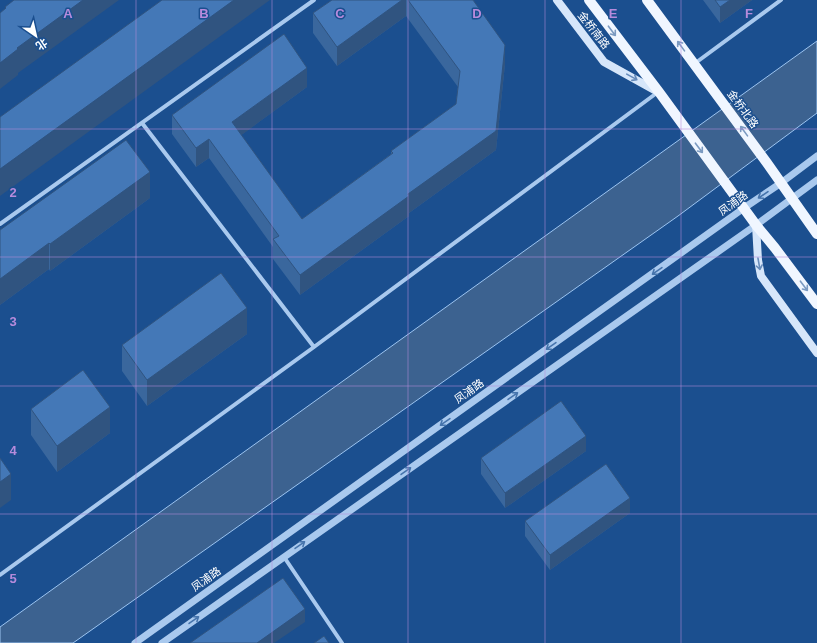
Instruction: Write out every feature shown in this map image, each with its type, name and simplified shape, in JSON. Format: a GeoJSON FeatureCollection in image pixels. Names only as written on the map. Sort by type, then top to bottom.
{"type":"FeatureCollection","features":[{"type":"Feature","properties":{"kind":"main road","name":"金桥南路"},"geometry":{"type":"LineString","coordinates":[[557,0],[604,62],[658,92]]}},
{"type":"Feature","properties":{"kind":"main road"},"geometry":{"type":"LineString","coordinates":[[589,0],[756,225],[817,304]]}},
{"type":"Feature","properties":{"kind":"main road","name":"金桥北路"},"geometry":{"type":"LineString","coordinates":[[647,0],[767,162],[817,234]]}},
{"type":"Feature","properties":{"kind":"main road"},"geometry":{"type":"LineString","coordinates":[[756,225],[758,260],[761,276],[817,353]]}},
{"type":"Feature","properties":{"kind":"street"},"geometry":{"type":"LineString","coordinates":[[0,224],[314,0]]}},
{"type":"Feature","properties":{"kind":"street"},"geometry":{"type":"LineString","coordinates":[[694,64],[781,0]]}},
{"type":"Feature","properties":{"kind":"street"},"geometry":{"type":"LineString","coordinates":[[0,575],[314,348],[658,92]]}},
{"type":"Feature","properties":{"kind":"street"},"geometry":{"type":"LineString","coordinates":[[142,123],[314,348]]}},
{"type":"Feature","properties":{"kind":"street","name":"凤浦路"},"geometry":{"type":"LineString","coordinates":[[134,643],[817,156]]}},
{"type":"Feature","properties":{"kind":"street"},"geometry":{"type":"LineString","coordinates":[[162,643],[756,225],[817,180]]}},
{"type":"Feature","properties":{"kind":"street"},"geometry":{"type":"LineString","coordinates":[[284,557],[342,643]]}},
{"type":"Feature","properties":{"kind":"water"},"geometry":{"type":"Polygon","coordinates":[[[817,41],[817,113],[678,216],[73,643],[0,643],[0,627],[817,41]]]}},
{"type":"Feature","properties":{"kind":"building"},"geometry":{"type":"Polygon","coordinates":[[[14,0],[83,0],[17,48],[18,49],[0,63],[0,13],[14,0]]]}},
{"type":"Feature","properties":{"kind":"building"},"geometry":{"type":"Polygon","coordinates":[[[162,0],[234,0],[0,169],[0,117],[162,0]]]}},
{"type":"Feature","properties":{"kind":"building"},"geometry":{"type":"Polygon","coordinates":[[[332,0],[402,0],[337,47],[313,13],[332,0]]]}},
{"type":"Feature","properties":{"kind":"building"},"geometry":{"type":"Polygon","coordinates":[[[408,0],[473,0],[505,45],[496,131],[408,194],[409,196],[300,275],[273,239],[279,236],[209,139],[196,148],[172,115],[284,34],[307,68],[232,122],[302,219],[393,153],[391,151],[456,104],[460,71],[408,0]]]}},
{"type":"Feature","properties":{"kind":"building"},"geometry":{"type":"Polygon","coordinates":[[[715,0],[730,0],[720,7],[715,0]]]}},
{"type":"Feature","properties":{"kind":"building"},"geometry":{"type":"Polygon","coordinates":[[[126,140],[150,172],[0,279],[0,230],[126,140]]]}},
{"type":"Feature","properties":{"kind":"building"},"geometry":{"type":"Polygon","coordinates":[[[221,273],[247,308],[147,380],[122,345],[221,273]]]}},
{"type":"Feature","properties":{"kind":"building"},"geometry":{"type":"Polygon","coordinates":[[[83,370],[110,407],[57,446],[31,409],[83,370]]]}},
{"type":"Feature","properties":{"kind":"building"},"geometry":{"type":"Polygon","coordinates":[[[561,401],[586,436],[505,493],[481,458],[561,401]]]}},
{"type":"Feature","properties":{"kind":"building"},"geometry":{"type":"Polygon","coordinates":[[[0,458],[11,474],[0,482],[0,458]]]}},
{"type":"Feature","properties":{"kind":"building"},"geometry":{"type":"Polygon","coordinates":[[[606,464],[630,498],[550,555],[525,521],[606,464]]]}},
{"type":"Feature","properties":{"kind":"building"},"geometry":{"type":"Polygon","coordinates":[[[283,578],[305,609],[257,643],[190,643],[283,578]]]}},
{"type":"Feature","properties":{"kind":"building"},"geometry":{"type":"Polygon","coordinates":[[[324,636],[329,643],[314,643],[324,636]]]}}]}
